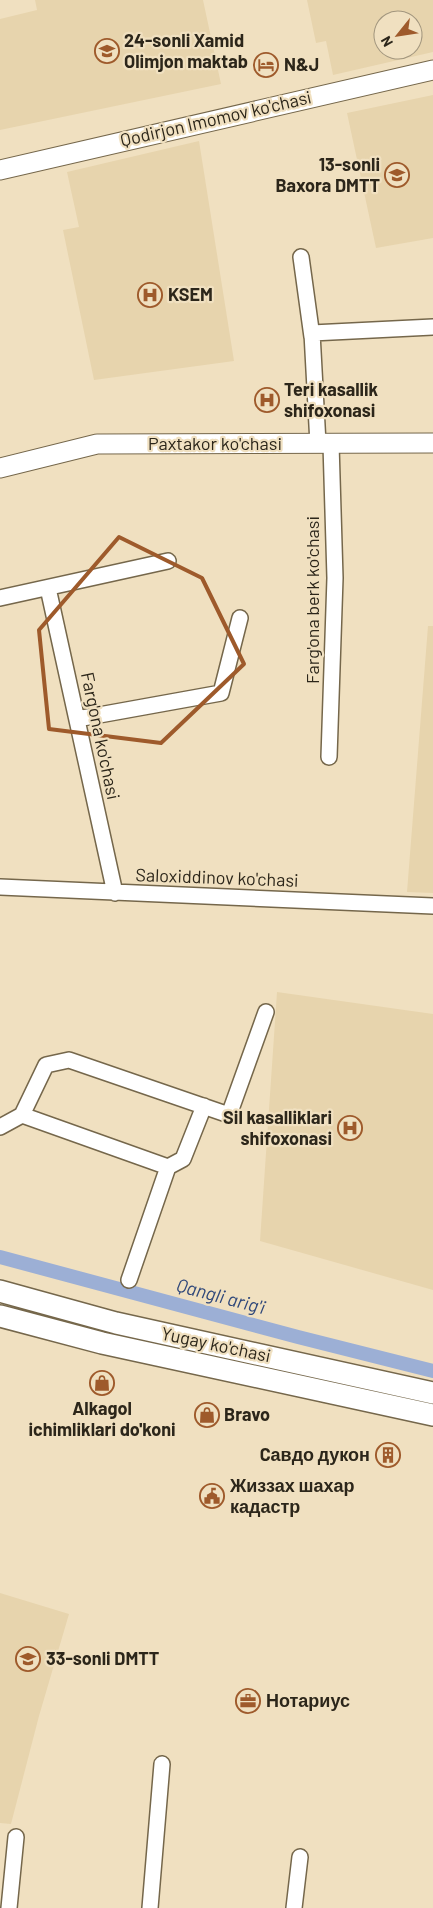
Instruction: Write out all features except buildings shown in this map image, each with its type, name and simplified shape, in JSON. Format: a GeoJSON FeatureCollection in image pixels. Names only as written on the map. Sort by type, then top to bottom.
{"type":"FeatureCollection","features":[{"type":"Feature","properties":{"kind":"main road","name":"Yugay ko'chasi"},"geometry":{"type":"LineString","coordinates":[[0,1291],[116,1323],[433,1393]]}},
{"type":"Feature","properties":{"kind":"main road","name":"Yugay ko'chasi"},"geometry":{"type":"LineString","coordinates":[[0,1316],[102,1344],[433,1415]]}},
{"type":"Feature","properties":{"kind":"street","name":"Qodirjon Imomov ko'chasi"},"geometry":{"type":"LineString","coordinates":[[0,170],[433,70]]}},
{"type":"Feature","properties":{"kind":"street","name":"Farg'ona berk ko'chasi"},"geometry":{"type":"LineString","coordinates":[[301,257],[324,444],[335,578],[329,757]]}},
{"type":"Feature","properties":{"kind":"street"},"geometry":{"type":"LineString","coordinates":[[312,337],[312,333],[433,327]]}},
{"type":"Feature","properties":{"kind":"street","name":"Paxtakor ko'chasi"},"geometry":{"type":"LineString","coordinates":[[0,468],[97,444],[433,443]]}},
{"type":"Feature","properties":{"kind":"street"},"geometry":{"type":"LineString","coordinates":[[0,598],[168,561]]}},
{"type":"Feature","properties":{"kind":"street","name":"Farg'ona ko'chasi"},"geometry":{"type":"LineString","coordinates":[[48,588],[115,893]]}},
{"type":"Feature","properties":{"kind":"street"},"geometry":{"type":"LineString","coordinates":[[77,719],[221,693],[240,618]]}},
{"type":"Feature","properties":{"kind":"street","name":"Saloxiddinov ko'chasi"},"geometry":{"type":"LineString","coordinates":[[0,887],[433,906]]}},
{"type":"Feature","properties":{"kind":"street"},"geometry":{"type":"LineString","coordinates":[[0,1127],[22,1115],[46,1065],[69,1060],[229,1115],[266,1012]]}},
{"type":"Feature","properties":{"kind":"street"},"geometry":{"type":"LineString","coordinates":[[129,1280],[168,1167],[183,1159],[204,1106]]}},
{"type":"Feature","properties":{"kind":"street"},"geometry":{"type":"LineString","coordinates":[[22,1115],[168,1167]]}},
{"type":"Feature","properties":{"kind":"street"},"geometry":{"type":"LineString","coordinates":[[150,1908],[162,1764]]}},
{"type":"Feature","properties":{"kind":"street"},"geometry":{"type":"LineString","coordinates":[[9,1908],[16,1837]]}},
{"type":"Feature","properties":{"kind":"street"},"geometry":{"type":"LineString","coordinates":[[294,1908],[300,1858]]}},
{"type":"Feature","properties":{"kind":"highlighted area"},"geometry":{"type":"Polygon","coordinates":[[[119,537],[202,578],[244,664],[161,743],[49,729],[39,630],[119,537]]]}},
{"type":"Feature","properties":{"kind":"shaded area","name":"24-sonli Xamid Olimjon maktab"},"geometry":{"type":"Polygon","coordinates":[[[35,0],[203,0],[221,84],[0,130],[0,19],[37,10],[35,0]]]}},
{"type":"Feature","properties":{"kind":"shaded area"},"geometry":{"type":"Polygon","coordinates":[[[307,0],[433,0],[433,52],[423,54],[423,10],[373,10],[373,60],[398,60],[333,75],[326,41],[316,43],[307,0]]]}},
{"type":"Feature","properties":{"kind":"shaded area","name":"13-sonli Baxora DMTT"},"geometry":{"type":"Polygon","coordinates":[[[433,95],[433,238],[376,248],[347,113],[433,95]]]}},
{"type":"Feature","properties":{"kind":"shaded area","name":"KSEM"},"geometry":{"type":"Polygon","coordinates":[[[199,141],[234,361],[94,380],[63,230],[79,227],[67,172],[199,141]]]}},
{"type":"Feature","properties":{"kind":"shaded area"},"geometry":{"type":"Polygon","coordinates":[[[428,626],[433,626],[433,893],[407,892],[428,626]]]}},
{"type":"Feature","properties":{"kind":"shaded area","name":"Sil kasalliklari shifoxonasi"},"geometry":{"type":"Polygon","coordinates":[[[277,992],[433,1014],[433,1290],[260,1241],[277,992]]]}},
{"type":"Feature","properties":{"kind":"shaded area","name":"33-sonli DMTT"},"geometry":{"type":"Polygon","coordinates":[[[0,1593],[69,1614],[39,1716],[11,1824],[0,1823],[0,1593]]]}},
{"type":"Feature","properties":{"kind":"waterway","name":"Qangli arig'i"},"geometry":{"type":"LineString","coordinates":[[0,1257],[433,1371]]}},
{"type":"Feature","properties":{"kind":"place","name":"24-sonli Xamid Olimjon maktab"},"geometry":{"type":"Point","coordinates":[107,51]}},
{"type":"Feature","properties":{"kind":"place","name":"N&J"},"geometry":{"type":"Point","coordinates":[266,65]}},
{"type":"Feature","properties":{"kind":"place","name":"13-sonli Baxora DMTT"},"geometry":{"type":"Point","coordinates":[397,175]}},
{"type":"Feature","properties":{"kind":"place","name":"KSEM"},"geometry":{"type":"Point","coordinates":[150,295]}},
{"type":"Feature","properties":{"kind":"place","name":"Teri kasallik shifoxonasi"},"geometry":{"type":"Point","coordinates":[267,400]}},
{"type":"Feature","properties":{"kind":"place","name":"Sil kasalliklari shifoxonasi"},"geometry":{"type":"Point","coordinates":[350,1128]}},
{"type":"Feature","properties":{"kind":"place","name":"Alkagol ichimliklari do'koni"},"geometry":{"type":"Point","coordinates":[102,1383]}},
{"type":"Feature","properties":{"kind":"place","name":"Bravo"},"geometry":{"type":"Point","coordinates":[207,1415]}},
{"type":"Feature","properties":{"kind":"place","name":"Cавдо дукон"},"geometry":{"type":"Point","coordinates":[388,1455]}},
{"type":"Feature","properties":{"kind":"place","name":"Жиззах шахар кадастр"},"geometry":{"type":"Point","coordinates":[212,1496]}},
{"type":"Feature","properties":{"kind":"place","name":"33-sonli DMTT"},"geometry":{"type":"Point","coordinates":[28,1659]}},
{"type":"Feature","properties":{"kind":"place","name":"Нотариус"},"geometry":{"type":"Point","coordinates":[248,1701]}}]}
